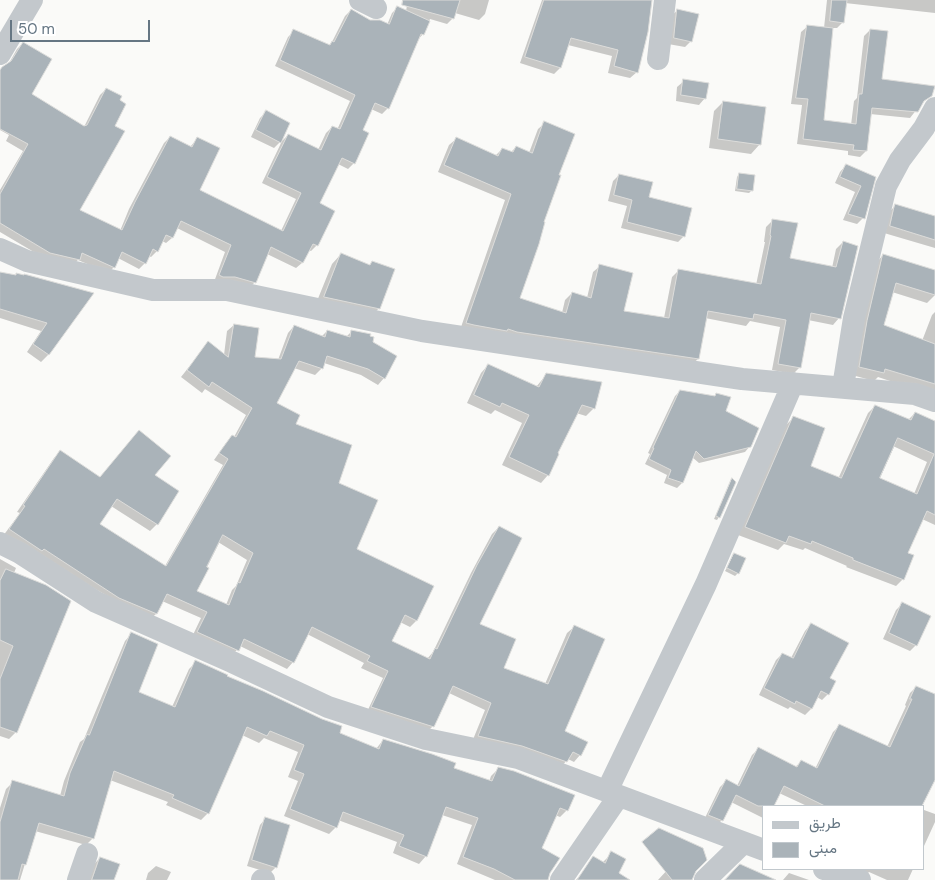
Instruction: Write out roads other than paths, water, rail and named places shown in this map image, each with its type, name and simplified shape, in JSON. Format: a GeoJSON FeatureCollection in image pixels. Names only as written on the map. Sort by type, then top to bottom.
{"type":"FeatureCollection","features":[{"type":"Feature","properties":{"kind":"street"},"geometry":{"type":"LineString","coordinates":[[0,54],[32,0]]}},
{"type":"Feature","properties":{"kind":"street"},"geometry":{"type":"LineString","coordinates":[[658,60],[665,0]]}},
{"type":"Feature","properties":{"kind":"street"},"geometry":{"type":"LineString","coordinates":[[842,387],[854,318],[886,186],[900,160],[924,128],[935,108]]}},
{"type":"Feature","properties":{"kind":"street"},"geometry":{"type":"LineString","coordinates":[[0,249],[28,261],[153,290],[227,290],[422,331],[742,379],[915,394],[935,401]]}},
{"type":"Feature","properties":{"kind":"street"},"geometry":{"type":"LineString","coordinates":[[561,880],[613,794],[793,383]]}},
{"type":"Feature","properties":{"kind":"street"},"geometry":{"type":"LineString","coordinates":[[0,543],[20,553],[96,602],[328,707],[426,738],[518,758],[754,846]]}},
{"type":"Feature","properties":{"kind":"street"},"geometry":{"type":"LineString","coordinates":[[706,880],[754,846]]}},
{"type":"Feature","properties":{"kind":"street"},"geometry":{"type":"LineString","coordinates":[[78,880],[87,854]]}},
{"type":"Feature","properties":{"kind":"street"},"geometry":{"type":"LineString","coordinates":[[827,870],[860,880]]}}]}
